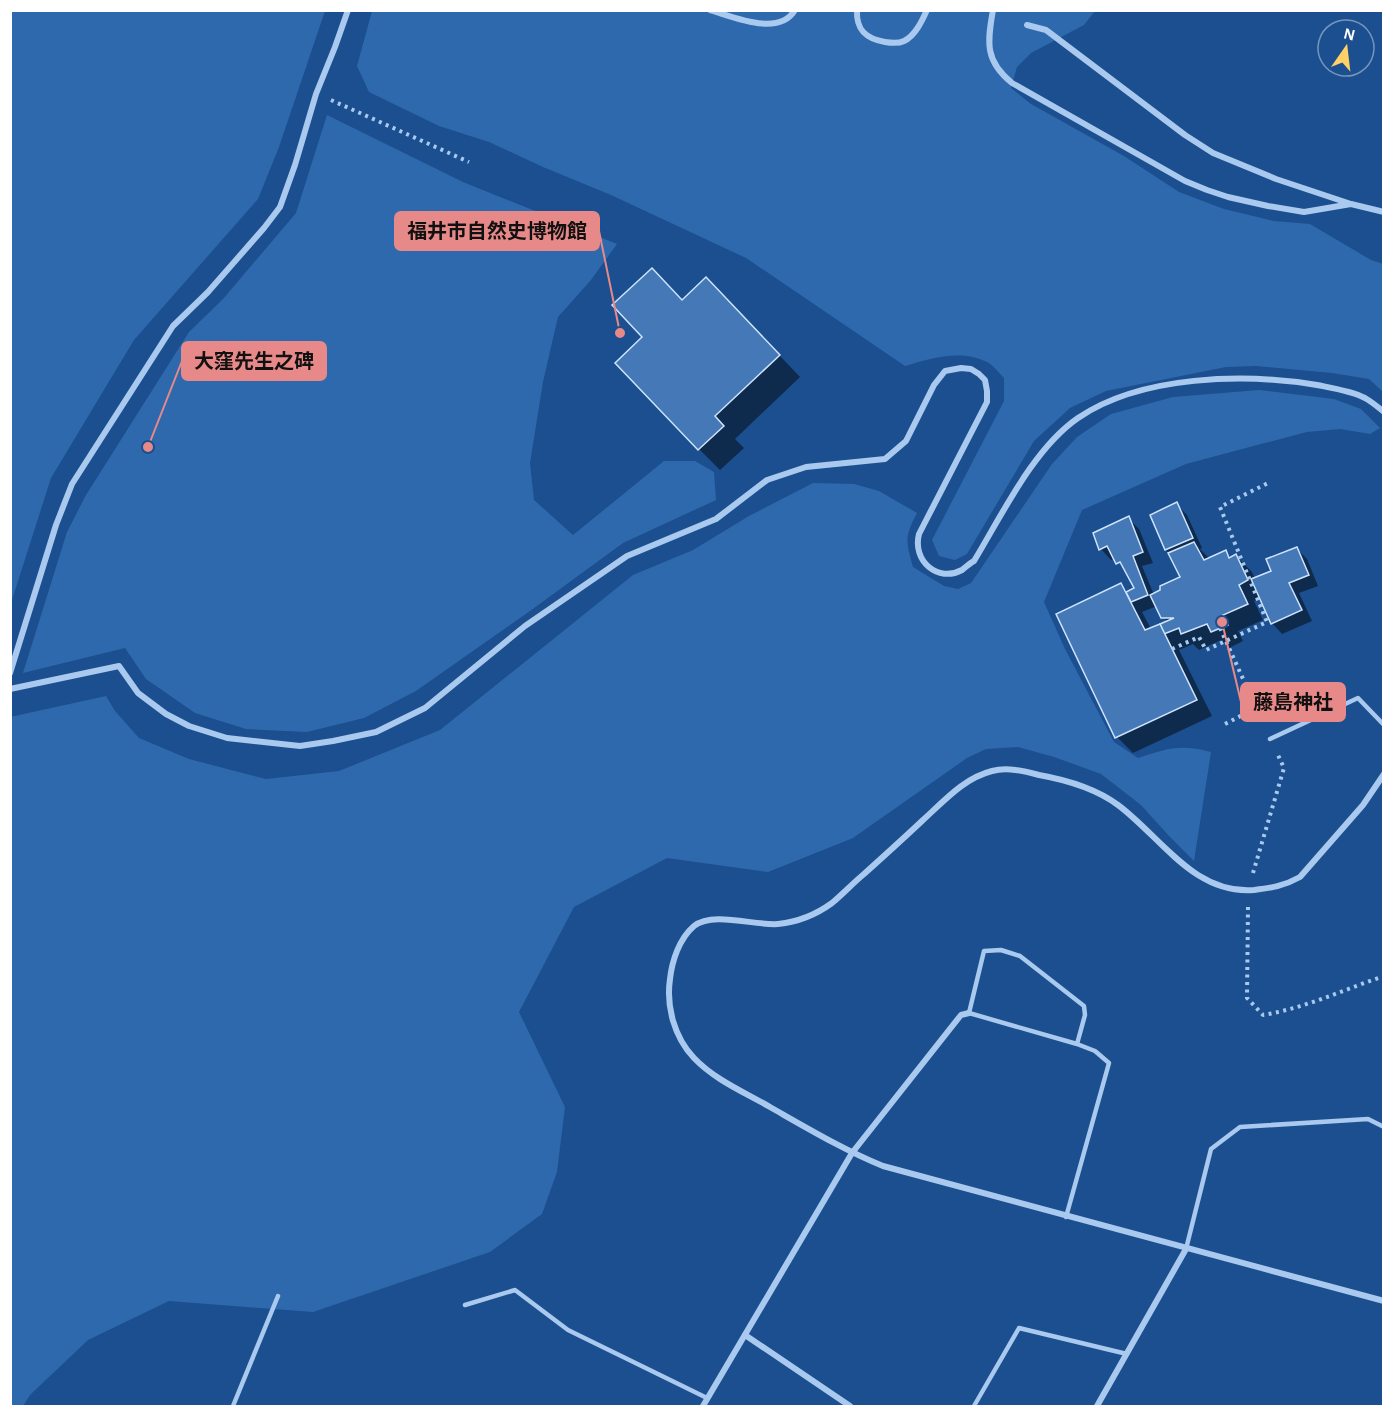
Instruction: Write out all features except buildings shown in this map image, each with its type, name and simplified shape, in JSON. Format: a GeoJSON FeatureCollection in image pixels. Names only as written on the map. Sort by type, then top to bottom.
{"type":"FeatureCollection","features":[{"type":"Feature","properties":{"kind":"street"},"geometry":{"type":"LineString","coordinates":[[10,673],[56,525],[72,484],[173,326],[208,292],[280,207],[296,165],[316,93],[348,10]]}},
{"type":"Feature","properties":{"kind":"street"},"geometry":{"type":"LineString","coordinates":[[710,10],[770,26],[788,20],[795,10]]}},
{"type":"Feature","properties":{"kind":"street"},"geometry":{"type":"LineString","coordinates":[[857,10],[857,23],[869,39],[895,44],[911,36],[927,10]]}},
{"type":"Feature","properties":{"kind":"street"},"geometry":{"type":"LineString","coordinates":[[993,10],[988,45],[990,55],[1003,76],[1185,181],[1228,197],[1304,212],[1352,204]]}},
{"type":"Feature","properties":{"kind":"street"},"geometry":{"type":"LineString","coordinates":[[1027,25],[1046,30],[1185,135],[1213,153],[1266,175],[1383,212]]}},
{"type":"Feature","properties":{"kind":"street"},"geometry":{"type":"LineString","coordinates":[[10,688],[119,666],[138,693],[166,714],[189,726],[228,738],[300,746],[376,732],[425,708],[525,626],[627,556],[716,519],[767,480],[806,467],[885,459],[906,441],[934,385],[945,371],[953,368],[970,369],[979,374],[985,380],[987,402],[916,544],[922,561],[934,570],[948,573],[961,570],[974,561],[1032,467],[1054,439],[1078,418],[1130,395],[1168,385],[1221,379],[1259,378],[1333,388],[1364,397],[1383,412]]}},
{"type":"Feature","properties":{"kind":"street"},"geometry":{"type":"LineString","coordinates":[[1383,774],[1364,805],[1300,878],[1274,888],[1248,890],[1224,889],[1205,880],[1168,852],[1118,805],[1092,790],[1066,780],[1026,772],[994,770],[973,777],[831,903],[806,917],[778,924],[714,920],[695,925],[676,951],[668,996],[673,1022],[692,1056],[714,1076],[852,1153],[883,1166],[1065,1217],[1383,1301]]}},
{"type":"Feature","properties":{"kind":"street"},"geometry":{"type":"LineString","coordinates":[[703,1407],[852,1153],[961,1015],[969,1013]]}},
{"type":"Feature","properties":{"kind":"street"},"geometry":{"type":"LineString","coordinates":[[1097,1407],[1186,1249]]}},
{"type":"Feature","properties":{"kind":"street"},"geometry":{"type":"LineString","coordinates":[[745,1335],[850,1407]]}},
{"type":"Feature","properties":{"kind":"lane"},"geometry":{"type":"LineString","coordinates":[[1270,739],[1358,698],[1383,725]]}},
{"type":"Feature","properties":{"kind":"lane"},"geometry":{"type":"LineString","coordinates":[[1065,1217],[1109,1063],[1095,1051],[1077,1044],[969,1013],[984,951],[1001,950],[1020,956],[1084,1006],[1085,1015],[1077,1044]]}},
{"type":"Feature","properties":{"kind":"lane"},"geometry":{"type":"LineString","coordinates":[[1186,1249],[1211,1149],[1240,1127],[1368,1119],[1383,1127]]}},
{"type":"Feature","properties":{"kind":"lane"},"geometry":{"type":"LineString","coordinates":[[465,1305],[515,1290],[568,1330],[708,1398]]}},
{"type":"Feature","properties":{"kind":"lane"},"geometry":{"type":"LineString","coordinates":[[233,1407],[278,1296]]}},
{"type":"Feature","properties":{"kind":"lane"},"geometry":{"type":"LineString","coordinates":[[974,1407],[1019,1328],[1127,1354]]}},
{"type":"Feature","properties":{"kind":"path"},"geometry":{"type":"LineString","coordinates":[[338,104],[469,162]]}},
{"type":"Feature","properties":{"kind":"path"},"geometry":{"type":"LineString","coordinates":[[1172,649],[1199,637],[1206,650],[1267,622],[1220,507],[1270,482]]}},
{"type":"Feature","properties":{"kind":"path"},"geometry":{"type":"LineString","coordinates":[[1225,724],[1256,708]]}},
{"type":"Feature","properties":{"kind":"path"},"geometry":{"type":"LineString","coordinates":[[1266,829],[1248,890],[1247,998],[1263,1015],[1314,1002],[1383,976]]}},
{"type":"Feature","properties":{"kind":"shaded area"},"geometry":{"type":"Polygon","coordinates":[[[11,10],[325,11],[279,147],[258,199],[134,340],[51,478],[11,603],[11,10]]]}},
{"type":"Feature","properties":{"kind":"shaded area"},"geometry":{"type":"Polygon","coordinates":[[[372,11],[1095,11],[1084,25],[1031,53],[1017,67],[1011,88],[1031,104],[1124,156],[1179,192],[1224,209],[1274,221],[1310,224],[1371,260],[1383,264],[1383,392],[1369,379],[1256,366],[1226,367],[1106,391],[1070,408],[1034,441],[967,554],[955,560],[939,556],[932,540],[1004,401],[1004,378],[994,367],[977,358],[956,355],[905,366],[746,258],[611,195],[489,142],[439,126],[369,92],[357,66],[372,11]]]}},
{"type":"Feature","properties":{"kind":"shaded area"},"geometry":{"type":"Polygon","coordinates":[[[327,115],[463,182],[617,244],[591,280],[558,317],[543,382],[530,463],[534,500],[573,535],[664,461],[695,461],[714,472],[716,500],[623,543],[416,691],[364,718],[307,732],[246,729],[195,713],[146,679],[125,648],[23,673],[67,532],[86,495],[189,332],[223,299],[296,213],[327,115]]]}},
{"type":"Feature","properties":{"kind":"shaded area"},"geometry":{"type":"Polygon","coordinates":[[[1259,390],[1334,399],[1361,409],[1380,428],[1370,434],[1340,429],[1307,432],[1186,464],[1082,510],[1044,602],[1065,649],[1114,742],[1138,758],[1174,748],[1211,752],[1194,861],[1141,805],[1101,774],[1018,747],[986,749],[967,758],[853,838],[768,872],[667,858],[574,907],[519,1012],[565,1107],[557,1172],[542,1214],[490,1252],[313,1312],[169,1301],[88,1340],[30,1395],[23,1406],[10,1406],[10,717],[106,696],[115,711],[139,738],[189,759],[266,779],[339,771],[440,730],[633,575],[693,550],[749,516],[813,483],[854,484],[879,491],[917,513],[908,534],[913,567],[944,586],[958,589],[971,583],[1052,464],[1077,437],[1111,414],[1173,397],[1259,390]]]}},
{"type":"Feature","properties":{"kind":"place","name":"福井市自然史博物館"},"geometry":{"type":"Point","coordinates":[620,333]}},
{"type":"Feature","properties":{"kind":"place","name":"大窪先生之碑"},"geometry":{"type":"Point","coordinates":[148,447]}},
{"type":"Feature","properties":{"kind":"place","name":"藤島神社"},"geometry":{"type":"Point","coordinates":[1222,622]}}]}
